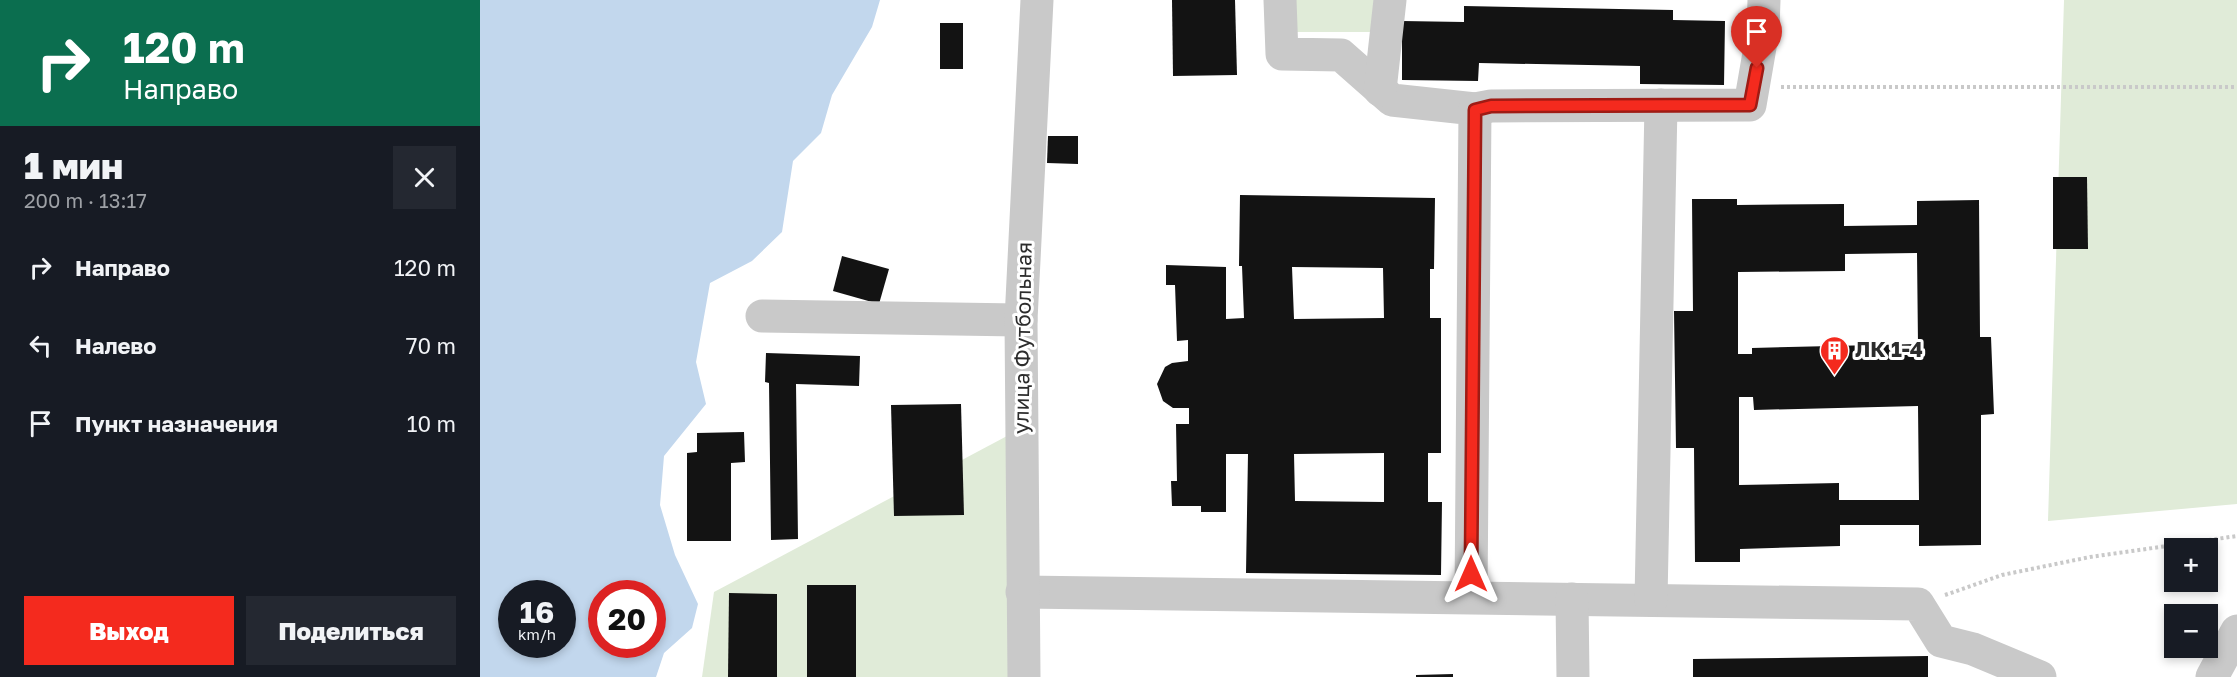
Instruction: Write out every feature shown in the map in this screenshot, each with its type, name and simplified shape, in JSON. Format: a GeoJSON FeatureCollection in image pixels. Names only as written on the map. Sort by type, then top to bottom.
{"type":"FeatureCollection","features":[{"type":"Feature","properties":{"kind":"street","name":"улица Футбольная"},"geometry":{"type":"LineString","coordinates":[[1024,677],[1021,320],[1036,0]]}},
{"type":"Feature","properties":{"kind":"street"},"geometry":{"type":"LineString","coordinates":[[1280,0],[1282,54],[1341,55],[1392,100],[1475,110],[1491,106],[1750,105],[1763,30],[1764,0]]}},
{"type":"Feature","properties":{"kind":"street"},"geometry":{"type":"LineString","coordinates":[[1380,90],[1390,0]]}},
{"type":"Feature","properties":{"kind":"street"},"geometry":{"type":"LineString","coordinates":[[1651,600],[1661,105]]}},
{"type":"Feature","properties":{"kind":"street"},"geometry":{"type":"LineString","coordinates":[[1471,597],[1475,110]]}},
{"type":"Feature","properties":{"kind":"street"},"geometry":{"type":"LineString","coordinates":[[762,316],[1021,320]]}},
{"type":"Feature","properties":{"kind":"street"},"geometry":{"type":"LineString","coordinates":[[1022,592],[1918,604],[1941,642],[1973,649],[2040,677]]}},
{"type":"Feature","properties":{"kind":"street"},"geometry":{"type":"LineString","coordinates":[[1572,599],[1573,677]]}},
{"type":"Feature","properties":{"kind":"street"},"geometry":{"type":"LineString","coordinates":[[2212,677],[2237,631]]}},
{"type":"Feature","properties":{"kind":"path"},"geometry":{"type":"LineString","coordinates":[[1753,87],[2237,87]]}},
{"type":"Feature","properties":{"kind":"path"},"geometry":{"type":"LineString","coordinates":[[1918,604],[2002,575],[2090,557],[2237,536]]}},
{"type":"Feature","properties":{"kind":"green space"},"geometry":{"type":"Polygon","coordinates":[[[1293,0],[1374,0],[1372,32],[1294,32],[1293,0]]]}},
{"type":"Feature","properties":{"kind":"green space"},"geometry":{"type":"Polygon","coordinates":[[[2064,0],[2237,0],[2237,504],[2048,521],[2064,0]]]}},
{"type":"Feature","properties":{"kind":"green space"},"geometry":{"type":"Polygon","coordinates":[[[1007,436],[1013,677],[702,677],[714,592],[1007,436]]]}},
{"type":"Feature","properties":{"kind":"water"},"geometry":{"type":"Polygon","coordinates":[[[480,0],[880,0],[872,27],[832,95],[821,133],[793,161],[782,232],[752,261],[710,283],[696,362],[706,404],[664,456],[660,505],[675,555],[698,604],[692,628],[666,651],[666,580],[588,580],[588,658],[662,658],[656,677],[480,677],[480,0]]]}},
{"type":"Feature","properties":{"kind":"building"},"geometry":{"type":"Polygon","coordinates":[[[1172,0],[1235,0],[1237,75],[1173,76],[1172,0]]]}},
{"type":"Feature","properties":{"kind":"building"},"geometry":{"type":"Polygon","coordinates":[[[1464,6],[1673,10],[1673,20],[1725,21],[1724,85],[1640,84],[1640,66],[1479,63],[1478,81],[1402,80],[1402,21],[1464,22],[1464,6]]]}},
{"type":"Feature","properties":{"kind":"building"},"geometry":{"type":"Polygon","coordinates":[[[940,23],[963,23],[963,69],[940,69],[940,23]]]}},
{"type":"Feature","properties":{"kind":"building"},"geometry":{"type":"Polygon","coordinates":[[[1048,136],[1078,136],[1078,164],[1047,163],[1048,136]]]}},
{"type":"Feature","properties":{"kind":"building"},"geometry":{"type":"Polygon","coordinates":[[[2053,177],[2087,177],[2088,249],[2053,249],[2053,177]]]}},
{"type":"Feature","properties":{"kind":"building"},"geometry":{"type":"Polygon","coordinates":[[[1240,195],[1435,198],[1434,269],[1430,269],[1430,318],[1441,318],[1441,453],[1428,453],[1428,502],[1442,502],[1441,575],[1246,573],[1248,454],[1226,454],[1226,512],[1201,512],[1201,506],[1172,506],[1171,481],[1177,481],[1176,424],[1189,424],[1189,408],[1173,408],[1163,401],[1157,384],[1165,367],[1172,363],[1188,361],[1188,340],[1177,341],[1175,285],[1166,285],[1166,265],[1226,267],[1226,319],[1244,318],[1242,266],[1239,266],[1240,195]],[[1292,267],[1294,319],[1384,318],[1383,268],[1292,267]],[[1384,453],[1294,454],[1295,501],[1384,502],[1384,453]]]}},
{"type":"Feature","properties":{"kind":"building","name":"ЛК 1-4"},"geometry":{"type":"Polygon","coordinates":[[[1692,199],[1737,199],[1737,205],[1844,204],[1844,226],[1917,225],[1917,201],[1979,200],[1980,337],[1991,337],[1994,414],[1981,415],[1981,545],[1919,546],[1919,525],[1840,525],[1840,546],[1740,549],[1740,562],[1695,562],[1694,448],[1676,448],[1674,311],[1693,311],[1692,199]],[[1917,253],[1845,254],[1845,271],[1738,272],[1738,354],[1752,354],[1752,348],[1918,344],[1917,253]],[[1739,397],[1739,485],[1839,483],[1839,500],[1919,500],[1918,406],[1754,410],[1753,397],[1739,397]]]}},
{"type":"Feature","properties":{"kind":"building"},"geometry":{"type":"Polygon","coordinates":[[[842,256],[889,269],[879,304],[833,291],[842,256]]]}},
{"type":"Feature","properties":{"kind":"building"},"geometry":{"type":"Polygon","coordinates":[[[766,353],[860,356],[859,386],[796,384],[798,539],[771,540],[769,383],[765,382],[766,353]]]}},
{"type":"Feature","properties":{"kind":"building"},"geometry":{"type":"Polygon","coordinates":[[[961,404],[964,515],[894,516],[891,405],[961,404]]]}},
{"type":"Feature","properties":{"kind":"building"},"geometry":{"type":"Polygon","coordinates":[[[744,432],[745,462],[731,463],[731,541],[687,541],[687,453],[697,452],[697,433],[744,432]]]}},
{"type":"Feature","properties":{"kind":"building"},"geometry":{"type":"Polygon","coordinates":[[[807,585],[856,585],[856,677],[807,677],[807,585]]]}},
{"type":"Feature","properties":{"kind":"building"},"geometry":{"type":"Polygon","coordinates":[[[729,593],[777,594],[777,677],[728,677],[729,593]]]}},
{"type":"Feature","properties":{"kind":"building"},"geometry":{"type":"Polygon","coordinates":[[[1928,656],[1928,677],[1693,677],[1693,659],[1928,656]]]}},
{"type":"Feature","properties":{"kind":"building"},"geometry":{"type":"Polygon","coordinates":[[[1453,674],[1453,677],[1416,677],[1416,675],[1453,674]]]}},
{"type":"Feature","properties":{"kind":"place","name":"ЛК 1-4"},"geometry":{"type":"Point","coordinates":[1834,376]}},
{"type":"Feature","properties":{"kind":"route"},"geometry":{"type":"LineString","coordinates":[[1471,574],[1475,110],[1491,106],[1750,105],[1757,68]]}}]}
